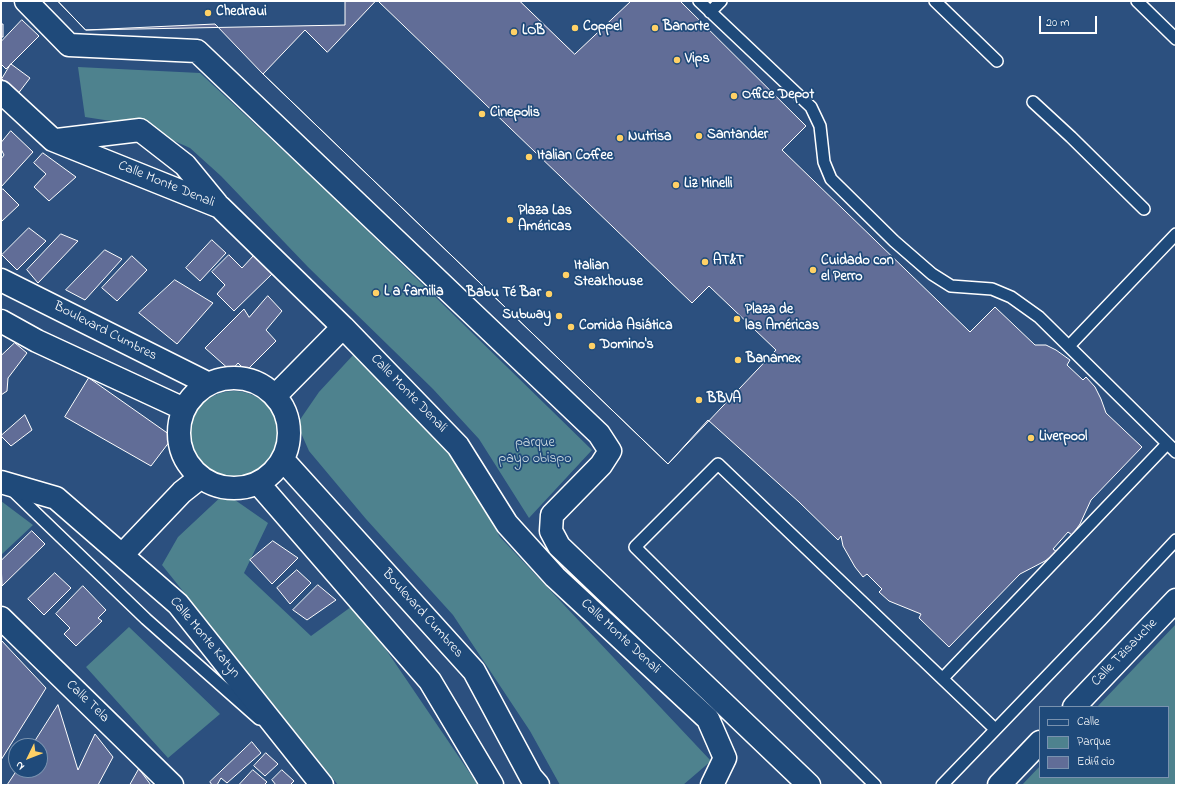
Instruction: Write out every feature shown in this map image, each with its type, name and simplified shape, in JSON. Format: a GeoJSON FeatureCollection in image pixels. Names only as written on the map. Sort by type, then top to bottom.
{"type":"FeatureCollection","features":[{"type":"Feature","properties":{"kind":"street"},"geometry":{"type":"LineString","coordinates":[[26,1],[69,45],[197,51],[599,434],[610,452],[601,465],[552,515],[551,531],[558,546],[809,785]]}},
{"type":"Feature","properties":{"kind":"street","name":"Calle Monte Denali"},"geometry":{"type":"LineString","coordinates":[[1,92],[53,140],[220,207],[343,327],[458,446],[507,524],[555,577],[708,719],[725,758],[712,785]]}},
{"type":"Feature","properties":{"kind":"street"},"geometry":{"type":"LineString","coordinates":[[53,140],[140,130],[185,165],[220,207]]}},
{"type":"Feature","properties":{"kind":"street","name":"Boulevard Cumbres"},"geometry":{"type":"LineString","coordinates":[[1,280],[209,384]]}},
{"type":"Feature","properties":{"kind":"street"},"geometry":{"type":"LineString","coordinates":[[1,321],[37,341],[184,409]]}},
{"type":"Feature","properties":{"kind":"street"},"geometry":{"type":"LineString","coordinates":[[275,396],[343,327]]}},
{"type":"Feature","properties":{"kind":"street"},"geometry":{"type":"LineString","coordinates":[[226,378],[244,379],[260,385],[275,396],[284,408],[289,423],[289,439],[286,454],[283,460],[269,477],[245,488],[231,489],[217,486],[201,477],[188,463],[180,446],[179,427],[184,409],[194,394],[209,384],[226,378]]}},
{"type":"Feature","properties":{"kind":"street","name":"Boulevard Cumbres"},"geometry":{"type":"LineString","coordinates":[[283,460],[474,671],[531,776],[538,785]]}},
{"type":"Feature","properties":{"kind":"street"},"geometry":{"type":"LineString","coordinates":[[122,555],[182,492],[201,477]]}},
{"type":"Feature","properties":{"kind":"street","name":"Calle Monte Katyn"},"geometry":{"type":"LineString","coordinates":[[4,483],[56,498],[178,604],[322,785]]}},
{"type":"Feature","properties":{"kind":"street"},"geometry":{"type":"LineString","coordinates":[[258,483],[430,681],[492,785]]}},
{"type":"Feature","properties":{"kind":"street","name":"Calle Tzisauche"},"geometry":{"type":"LineString","coordinates":[[1075,706],[1176,600]]}},
{"type":"Feature","properties":{"kind":"street","name":"Calle Tela"},"geometry":{"type":"LineString","coordinates":[[1,618],[172,785]]}},
{"type":"Feature","properties":{"kind":"street"},"geometry":{"type":"LineString","coordinates":[[999,785],[1039,743]]}},
{"type":"Feature","properties":{"kind":"lane"},"geometry":{"type":"LineString","coordinates":[[699,1],[812,107],[820,126],[824,162],[831,179],[894,240],[932,274],[951,286],[992,289],[1011,297],[1039,317],[1176,452]]}},
{"type":"Feature","properties":{"kind":"lane"},"geometry":{"type":"LineString","coordinates":[[710,12],[721,1]]}},
{"type":"Feature","properties":{"kind":"lane"},"geometry":{"type":"LineString","coordinates":[[935,1],[997,61]]}},
{"type":"Feature","properties":{"kind":"lane"},"geometry":{"type":"LineString","coordinates":[[1137,1],[1176,39]]}},
{"type":"Feature","properties":{"kind":"lane"},"geometry":{"type":"LineString","coordinates":[[1033,102],[1144,209]]}},
{"type":"Feature","properties":{"kind":"lane"},"geometry":{"type":"LineString","coordinates":[[1069,346],[1176,234]]}},
{"type":"Feature","properties":{"kind":"lane"},"geometry":{"type":"LineString","coordinates":[[942,678],[1167,444]]}},
{"type":"Feature","properties":{"kind":"lane"},"geometry":{"type":"LineString","coordinates":[[875,785],[635,547],[718,464],[995,729]]}},
{"type":"Feature","properties":{"kind":"lane"},"geometry":{"type":"LineString","coordinates":[[4,483],[146,619],[296,752]]}},
{"type":"Feature","properties":{"kind":"lane"},"geometry":{"type":"LineString","coordinates":[[942,785],[1176,540]]}},
{"type":"Feature","properties":{"kind":"green space","name":"parque payo obispo"},"geometry":{"type":"Polygon","coordinates":[[[78,67],[200,73],[331,195],[592,450],[529,518],[479,439],[433,389],[308,267],[221,176],[190,148],[137,125],[85,117],[78,67]]]}},
{"type":"Feature","properties":{"kind":"green space"},"geometry":{"type":"Polygon","coordinates":[[[355,353],[455,457],[500,537],[711,761],[683,785],[560,785],[530,731],[453,615],[366,519],[309,451],[297,424],[319,392],[355,353]]]}},
{"type":"Feature","properties":{"kind":"green space"},"geometry":{"type":"Polygon","coordinates":[[[234,391],[252,395],[267,404],[276,419],[280,437],[276,455],[267,470],[252,479],[234,483],[216,479],[201,470],[192,455],[188,437],[192,419],[201,404],[216,395],[234,391]]]}},
{"type":"Feature","properties":{"kind":"green space"},"geometry":{"type":"Polygon","coordinates":[[[225,493],[268,523],[244,573],[311,636],[355,604],[478,785],[338,785],[162,565],[178,537],[225,493]]]}},
{"type":"Feature","properties":{"kind":"green space"},"geometry":{"type":"Polygon","coordinates":[[[1,501],[33,525],[1,555],[1,501]]]}},
{"type":"Feature","properties":{"kind":"green space"},"geometry":{"type":"Polygon","coordinates":[[[1176,624],[1176,785],[1022,785],[1039,767],[1039,778],[1169,778],[1169,706],[1098,706],[1176,624]]]}},
{"type":"Feature","properties":{"kind":"green space"},"geometry":{"type":"Polygon","coordinates":[[[129,627],[220,714],[168,758],[86,667],[129,627]]]}},
{"type":"Feature","properties":{"kind":"building","name":"Plaza de las Américas"},"geometry":{"type":"Polygon","coordinates":[[[58,1],[680,1],[806,126],[782,150],[970,332],[995,307],[1035,345],[1046,345],[1070,360],[1067,365],[1083,380],[1086,377],[1095,387],[1106,413],[1142,447],[1091,500],[1080,524],[1072,535],[1068,532],[1053,549],[1057,552],[1045,561],[1020,574],[949,647],[919,618],[921,614],[889,601],[879,592],[882,589],[867,574],[863,577],[855,567],[843,546],[841,536],[838,540],[799,502],[708,420],[668,464],[263,74],[215,24],[86,30],[58,1]]]}},
{"type":"Feature","properties":{"kind":"building","name":"Chedraui"},"geometry":{"type":"Polygon","coordinates":[[[58,1],[345,1],[345,25],[86,30],[58,1]]]}},
{"type":"Feature","properties":{"kind":"building","name":"Plaza Las Américas"},"geometry":{"type":"Polygon","coordinates":[[[376,1],[378,1],[692,303],[709,286],[776,350],[668,464],[263,74],[305,30],[327,52],[376,1]]]}},
{"type":"Feature","properties":{"kind":"building","name":"Coppel"},"geometry":{"type":"Polygon","coordinates":[[[520,1],[631,1],[575,54],[520,1]]]}},
{"type":"Feature","properties":{"kind":"building"},"geometry":{"type":"Polygon","coordinates":[[[22,20],[39,36],[6,69],[1,64],[1,42],[22,20]]]}},
{"type":"Feature","properties":{"kind":"building"},"geometry":{"type":"Polygon","coordinates":[[[1,24],[3,24],[3,37],[1,37],[1,24]]]}},
{"type":"Feature","properties":{"kind":"building"},"geometry":{"type":"Polygon","coordinates":[[[11,64],[30,78],[17,95],[2,79],[11,64]]]}},
{"type":"Feature","properties":{"kind":"building"},"geometry":{"type":"Polygon","coordinates":[[[11,131],[33,152],[1,187],[1,159],[4,155],[1,149],[1,143],[11,131]]]}},
{"type":"Feature","properties":{"kind":"building"},"geometry":{"type":"Polygon","coordinates":[[[43,153],[76,177],[49,201],[34,187],[46,174],[34,163],[43,153]]]}},
{"type":"Feature","properties":{"kind":"building"},"geometry":{"type":"Polygon","coordinates":[[[3,189],[19,205],[1,222],[1,191],[3,189]]]}},
{"type":"Feature","properties":{"kind":"building"},"geometry":{"type":"Polygon","coordinates":[[[29,228],[46,241],[17,270],[2,255],[29,228]]]}},
{"type":"Feature","properties":{"kind":"building"},"geometry":{"type":"Polygon","coordinates":[[[61,234],[78,241],[38,283],[27,270],[61,234]]]}},
{"type":"Feature","properties":{"kind":"building"},"geometry":{"type":"Polygon","coordinates":[[[212,240],[226,253],[200,281],[186,268],[212,240]]]}},
{"type":"Feature","properties":{"kind":"building"},"geometry":{"type":"Polygon","coordinates":[[[105,250],[122,259],[85,300],[66,290],[105,250]]]}},
{"type":"Feature","properties":{"kind":"building"},"geometry":{"type":"Polygon","coordinates":[[[229,255],[242,268],[254,255],[272,274],[234,311],[217,294],[225,285],[212,272],[229,255]]]}},
{"type":"Feature","properties":{"kind":"building"},"geometry":{"type":"Polygon","coordinates":[[[132,256],[147,270],[117,301],[102,288],[132,256]]]}},
{"type":"Feature","properties":{"kind":"building"},"geometry":{"type":"Polygon","coordinates":[[[175,280],[213,303],[177,344],[139,313],[175,280]]]}},
{"type":"Feature","properties":{"kind":"building"},"geometry":{"type":"Polygon","coordinates":[[[268,296],[282,311],[266,330],[276,341],[246,371],[238,363],[231,371],[205,348],[244,309],[249,317],[268,296]]]}},
{"type":"Feature","properties":{"kind":"building"},"geometry":{"type":"Polygon","coordinates":[[[15,343],[27,353],[8,378],[7,391],[1,395],[1,356],[15,343]]]}},
{"type":"Feature","properties":{"kind":"building"},"geometry":{"type":"Polygon","coordinates":[[[89,378],[173,437],[151,466],[65,417],[89,378]]]}},
{"type":"Feature","properties":{"kind":"building"},"geometry":{"type":"Polygon","coordinates":[[[25,415],[32,430],[11,446],[1,436],[25,415]]]}},
{"type":"Feature","properties":{"kind":"building"},"geometry":{"type":"Polygon","coordinates":[[[32,531],[45,544],[2,586],[1,561],[32,531]]]}},
{"type":"Feature","properties":{"kind":"building"},"geometry":{"type":"Polygon","coordinates":[[[273,541],[298,558],[272,584],[250,560],[273,541]]]}},
{"type":"Feature","properties":{"kind":"building"},"geometry":{"type":"Polygon","coordinates":[[[297,570],[311,583],[290,604],[277,588],[297,570]]]}},
{"type":"Feature","properties":{"kind":"building"},"geometry":{"type":"Polygon","coordinates":[[[55,573],[71,588],[44,615],[28,599],[55,573]]]}},
{"type":"Feature","properties":{"kind":"building"},"geometry":{"type":"Polygon","coordinates":[[[318,585],[336,600],[307,620],[293,610],[318,585]]]}},
{"type":"Feature","properties":{"kind":"building"},"geometry":{"type":"Polygon","coordinates":[[[83,586],[106,610],[98,618],[102,621],[76,646],[64,634],[70,628],[56,614],[83,586]]]}},
{"type":"Feature","properties":{"kind":"building"},"geometry":{"type":"Polygon","coordinates":[[[1,640],[46,688],[15,738],[8,738],[8,749],[1,760],[1,640]]]}},
{"type":"Feature","properties":{"kind":"building"},"geometry":{"type":"Polygon","coordinates":[[[58,705],[78,770],[95,734],[113,757],[98,785],[7,785],[12,778],[48,778],[48,738],[37,738],[58,705]]]}},
{"type":"Feature","properties":{"kind":"building"},"geometry":{"type":"Polygon","coordinates":[[[252,742],[261,753],[227,783],[221,778],[217,785],[212,785],[210,782],[252,742]]]}},
{"type":"Feature","properties":{"kind":"building"},"geometry":{"type":"Polygon","coordinates":[[[266,753],[278,764],[265,776],[254,766],[266,753]]]}},
{"type":"Feature","properties":{"kind":"building"},"geometry":{"type":"Polygon","coordinates":[[[139,769],[151,785],[130,785],[139,769]]]}},
{"type":"Feature","properties":{"kind":"building"},"geometry":{"type":"Polygon","coordinates":[[[253,770],[267,782],[264,785],[239,785],[253,770]]]}},
{"type":"Feature","properties":{"kind":"building"},"geometry":{"type":"Polygon","coordinates":[[[282,770],[294,781],[290,785],[276,785],[272,780],[282,770]]]}},
{"type":"Feature","properties":{"kind":"place","name":"Chedraui"},"geometry":{"type":"Point","coordinates":[208,13]}},
{"type":"Feature","properties":{"kind":"place","name":"Coppel"},"geometry":{"type":"Point","coordinates":[575,28]}},
{"type":"Feature","properties":{"kind":"place","name":"Banorte"},"geometry":{"type":"Point","coordinates":[655,28]}},
{"type":"Feature","properties":{"kind":"place","name":"LOB"},"geometry":{"type":"Point","coordinates":[514,32]}},
{"type":"Feature","properties":{"kind":"place","name":"Vips"},"geometry":{"type":"Point","coordinates":[677,60]}},
{"type":"Feature","properties":{"kind":"place","name":"Office Depot"},"geometry":{"type":"Point","coordinates":[734,96]}},
{"type":"Feature","properties":{"kind":"place","name":"Cinepolis"},"geometry":{"type":"Point","coordinates":[482,114]}},
{"type":"Feature","properties":{"kind":"place","name":"Santander"},"geometry":{"type":"Point","coordinates":[699,136]}},
{"type":"Feature","properties":{"kind":"place","name":"Nutrisa"},"geometry":{"type":"Point","coordinates":[620,138]}},
{"type":"Feature","properties":{"kind":"place","name":"Italian Coffee"},"geometry":{"type":"Point","coordinates":[529,157]}},
{"type":"Feature","properties":{"kind":"place","name":"Liz Minelli"},"geometry":{"type":"Point","coordinates":[676,185]}},
{"type":"Feature","properties":{"kind":"place","name":"Plaza Las Américas"},"geometry":{"type":"Point","coordinates":[510,220]}},
{"type":"Feature","properties":{"kind":"place","name":"AT&T"},"geometry":{"type":"Point","coordinates":[705,262]}},
{"type":"Feature","properties":{"kind":"place","name":"Cuidado con el Perro"},"geometry":{"type":"Point","coordinates":[813,270]}},
{"type":"Feature","properties":{"kind":"place","name":"Italian Steakhouse"},"geometry":{"type":"Point","coordinates":[566,275]}},
{"type":"Feature","properties":{"kind":"place","name":"L a familia"},"geometry":{"type":"Point","coordinates":[376,293]}},
{"type":"Feature","properties":{"kind":"place","name":"Babu Té Bar"},"geometry":{"type":"Point","coordinates":[549,294]}},
{"type":"Feature","properties":{"kind":"place","name":"Subway"},"geometry":{"type":"Point","coordinates":[559,316]}},
{"type":"Feature","properties":{"kind":"place","name":"Plaza de las Américas"},"geometry":{"type":"Point","coordinates":[737,319]}},
{"type":"Feature","properties":{"kind":"place","name":"Comida Asiática"},"geometry":{"type":"Point","coordinates":[571,327]}},
{"type":"Feature","properties":{"kind":"place","name":"Domino's"},"geometry":{"type":"Point","coordinates":[592,346]}},
{"type":"Feature","properties":{"kind":"place","name":"Banamex"},"geometry":{"type":"Point","coordinates":[738,360]}},
{"type":"Feature","properties":{"kind":"place","name":"BBVA"},"geometry":{"type":"Point","coordinates":[699,400]}},
{"type":"Feature","properties":{"kind":"place","name":"Liverpool"},"geometry":{"type":"Point","coordinates":[1031,438]}}]}
